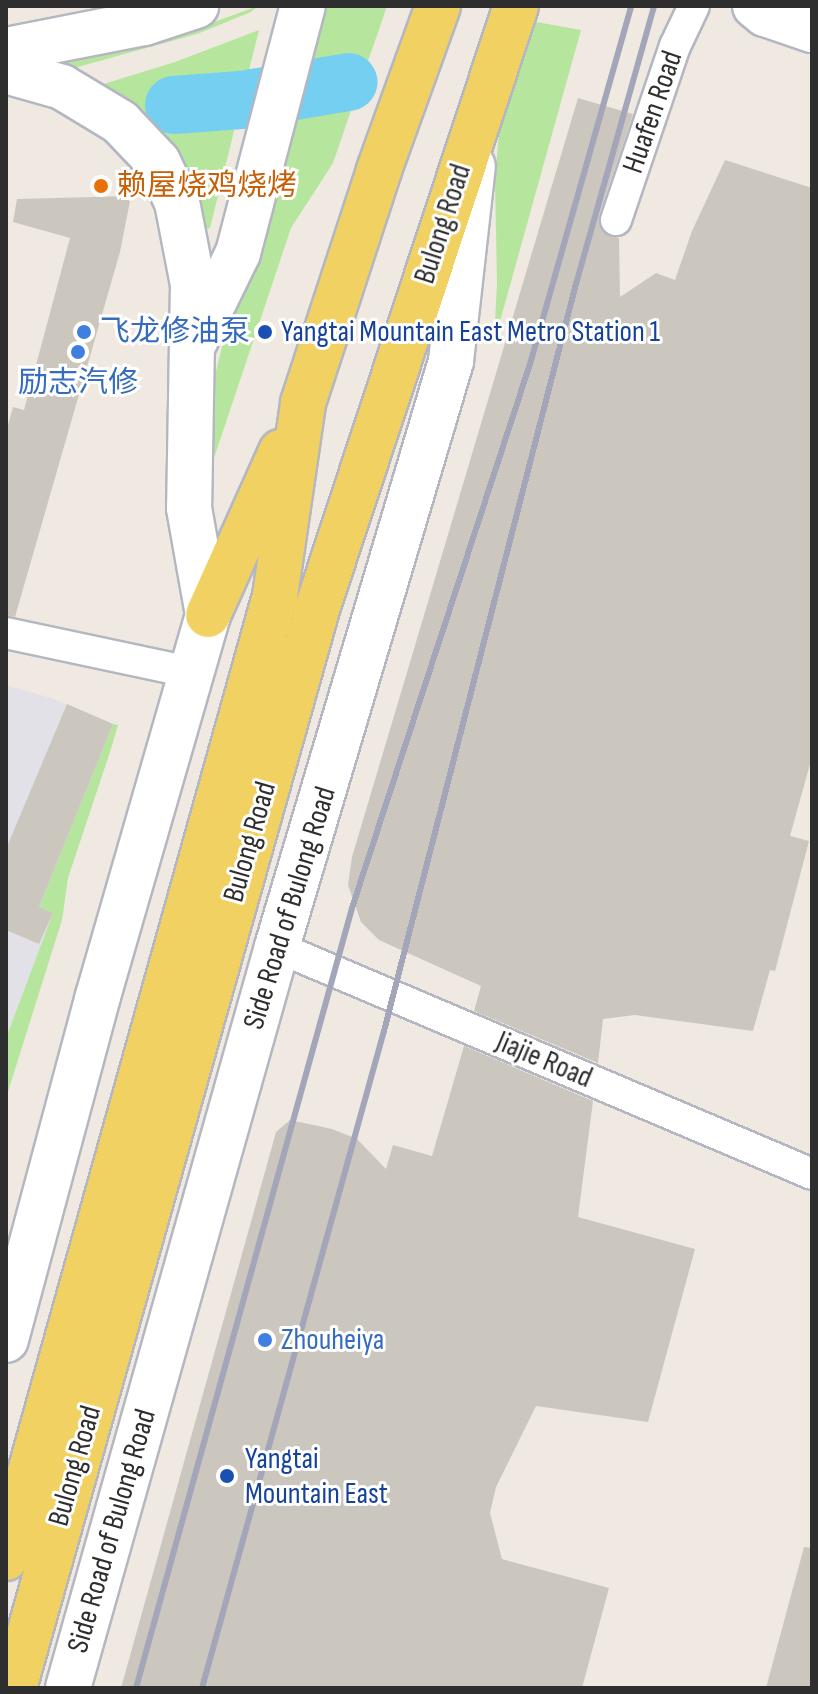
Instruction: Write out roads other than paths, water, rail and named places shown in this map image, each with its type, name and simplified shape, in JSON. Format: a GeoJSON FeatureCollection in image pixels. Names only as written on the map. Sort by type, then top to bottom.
{"type":"FeatureCollection","features":[{"type":"Feature","properties":{"kind":"main road"},"geometry":{"type":"LineString","coordinates":[[6,50],[144,23],[196,6]]}},
{"type":"Feature","properties":{"kind":"main road"},"geometry":{"type":"LineString","coordinates":[[192,348],[238,253],[303,6]]}},
{"type":"Feature","properties":{"kind":"main road","name":"Bulong Road"},"geometry":{"type":"LineString","coordinates":[[6,1558],[275,596],[303,403],[379,170],[438,6]]}},
{"type":"Feature","properties":{"kind":"main road"},"geometry":{"type":"LineString","coordinates":[[755,6],[765,14],[812,30]]}},
{"type":"Feature","properties":{"kind":"main road","name":"Bulong Road"},"geometry":{"type":"LineString","coordinates":[[14,1688],[317,609],[514,11]]}},
{"type":"Feature","properties":{"kind":"main road"},"geometry":{"type":"LineString","coordinates":[[6,71],[62,87],[91,101],[131,131],[158,162],[177,202],[191,258],[189,508],[208,615]]}},
{"type":"Feature","properties":{"kind":"main road","name":"Side Road of Bulong Road"},"geometry":{"type":"LineString","coordinates":[[68,1688],[277,947],[451,361],[477,121]]}},
{"type":"Feature","properties":{"kind":"main road"},"geometry":{"type":"LineString","coordinates":[[6,1340],[98,996],[208,615],[303,403]]}},
{"type":"Feature","properties":{"kind":"street","name":"Huafen Road"},"geometry":{"type":"LineString","coordinates":[[616,220],[675,46],[694,6]]}},
{"type":"Feature","properties":{"kind":"street"},"geometry":{"type":"LineString","coordinates":[[6,633],[190,672]]}},
{"type":"Feature","properties":{"kind":"street","name":"Jiajie Road"},"geometry":{"type":"LineString","coordinates":[[277,947],[812,1174]]}},
{"type":"Feature","properties":{"kind":"water"},"geometry":{"type":"Polygon","coordinates":[[[353,63],[339,105],[233,126],[182,129],[173,87],[301,73],[353,63]]]}},
{"type":"Feature","properties":{"kind":"waterway"},"geometry":{"type":"LineString","coordinates":[[174,105],[241,100],[349,82]]}},
{"type":"Feature","properties":{"kind":"railway"},"geometry":{"type":"LineString","coordinates":[[136,1688],[352,908],[530,364],[631,6]]}},
{"type":"Feature","properties":{"kind":"railway"},"geometry":{"type":"LineString","coordinates":[[202,1688],[384,1031],[576,284],[654,6]]}},
{"type":"Feature","properties":{"kind":"place","name":"赖屋烧鸡烧烤"},"geometry":{"type":"Point","coordinates":[101,186]}},
{"type":"Feature","properties":{"kind":"place","name":"飞龙修油泵"},"geometry":{"type":"Point","coordinates":[84,332]}},
{"type":"Feature","properties":{"kind":"place","name":"Yangtai Mountain East Metro Station 1"},"geometry":{"type":"Point","coordinates":[265,332]}},
{"type":"Feature","properties":{"kind":"place","name":"励志汽修"},"geometry":{"type":"Point","coordinates":[78,352]}},
{"type":"Feature","properties":{"kind":"place","name":"Zhouheiya"},"geometry":{"type":"Point","coordinates":[265,1340]}},
{"type":"Feature","properties":{"kind":"place","name":"Yangtai Mountain East"},"geometry":{"type":"Point","coordinates":[227,1476]}}]}
